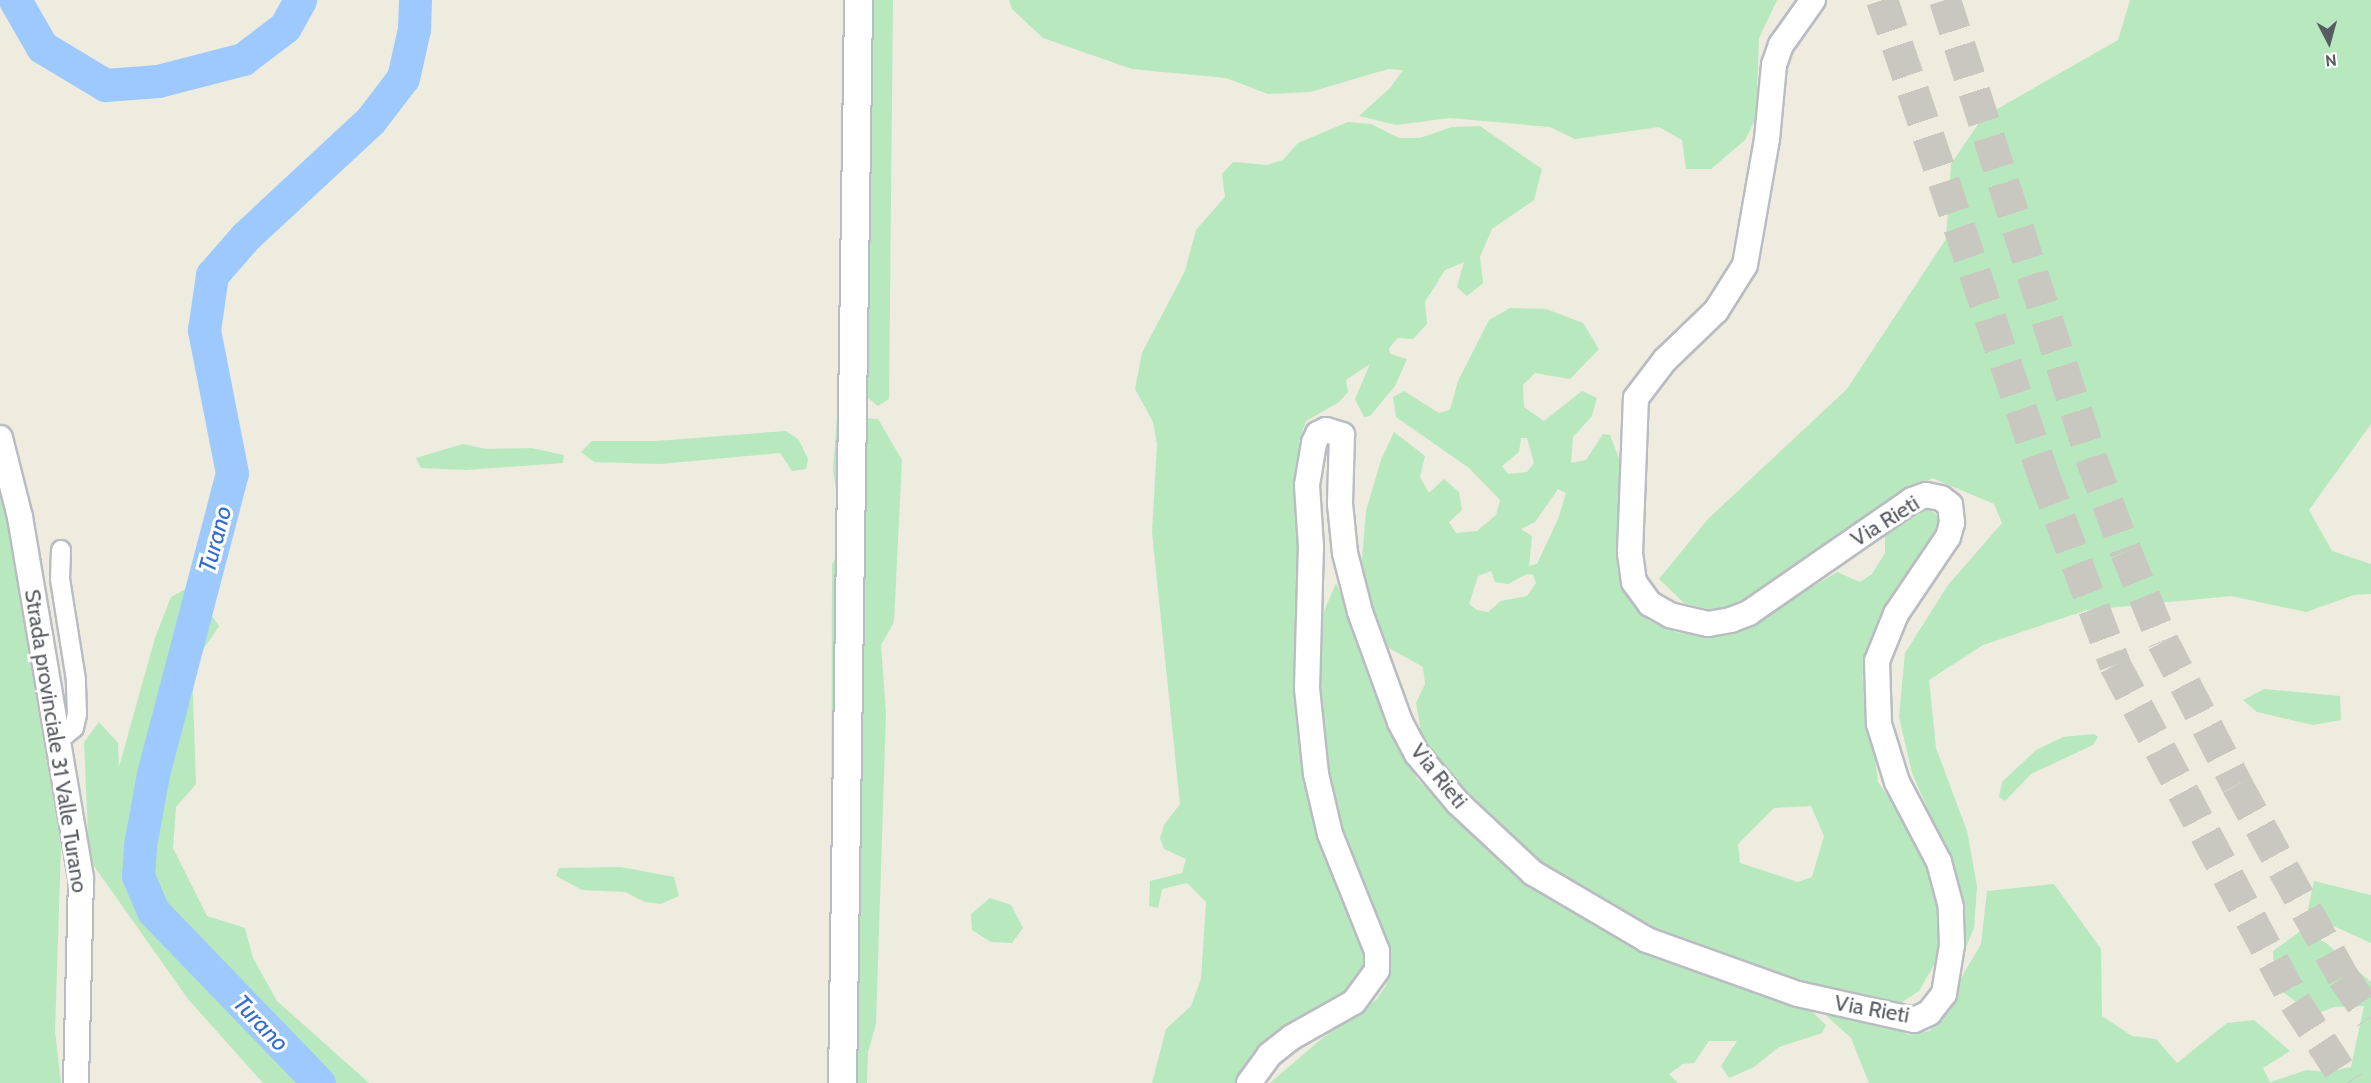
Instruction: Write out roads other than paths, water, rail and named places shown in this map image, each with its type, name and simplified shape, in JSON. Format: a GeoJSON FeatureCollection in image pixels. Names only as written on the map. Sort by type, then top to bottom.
{"type":"FeatureCollection","features":[{"type":"Feature","properties":{"kind":"main road"},"geometry":{"type":"LineString","coordinates":[[842,1083],[858,0]]}},
{"type":"Feature","properties":{"kind":"street","name":"Via Rieti"},"geometry":{"type":"LineString","coordinates":[[1249,1083],[1269,1055],[1292,1037],[1354,1002],[1377,970],[1377,951],[1330,834],[1316,774],[1307,688],[1311,547],[1307,485],[1314,443],[1318,434],[1326,430],[1342,435],[1340,504],[1345,553],[1360,612],[1400,722],[1417,754],[1458,803],[1533,873],[1647,940],[1798,994],[1914,1020],[1929,1013],[1944,994],[1952,945],[1951,907],[1939,862],[1898,782],[1879,724],[1877,661],[1896,614],[1948,537],[1952,524],[1950,506],[1941,498],[1926,495],[1912,500],[1749,613],[1731,620],[1708,624],[1670,615],[1642,596],[1633,572],[1632,418],[1636,398],[1665,360],[1716,311],[1745,265],[1767,139],[1774,65],[1781,45],[1813,0]]}},
{"type":"Feature","properties":{"kind":"street","name":"Strada provinciale 31 Valle Turano"},"geometry":{"type":"LineString","coordinates":[[0,438],[20,517],[36,630],[59,740],[81,878],[76,1083]]}},
{"type":"Feature","properties":{"kind":"street"},"geometry":{"type":"LineString","coordinates":[[59,740],[74,728],[77,714],[76,680],[60,579],[61,549]]}},
{"type":"Feature","properties":{"kind":"waterway","name":"Turano"},"geometry":{"type":"LineString","coordinates":[[15,0],[42,47],[105,85],[158,81],[243,59],[285,27],[300,0]]}},
{"type":"Feature","properties":{"kind":"waterway","name":"Turano"},"geometry":{"type":"LineString","coordinates":[[319,1083],[153,911],[138,876],[140,845],[153,774],[232,473],[204,330],[212,275],[245,237],[370,121],[403,78],[414,29],[415,0]]}},
{"type":"Feature","properties":{"kind":"tunnel"},"geometry":{"type":"LineString","coordinates":[[1882,0],[2043,474],[2115,665],[2295,1002],[2348,1083]]}},
{"type":"Feature","properties":{"kind":"tunnel"},"geometry":{"type":"LineString","coordinates":[[1945,0],[2091,458],[2163,642],[2237,785],[2343,977],[2371,1017]]}}]}
